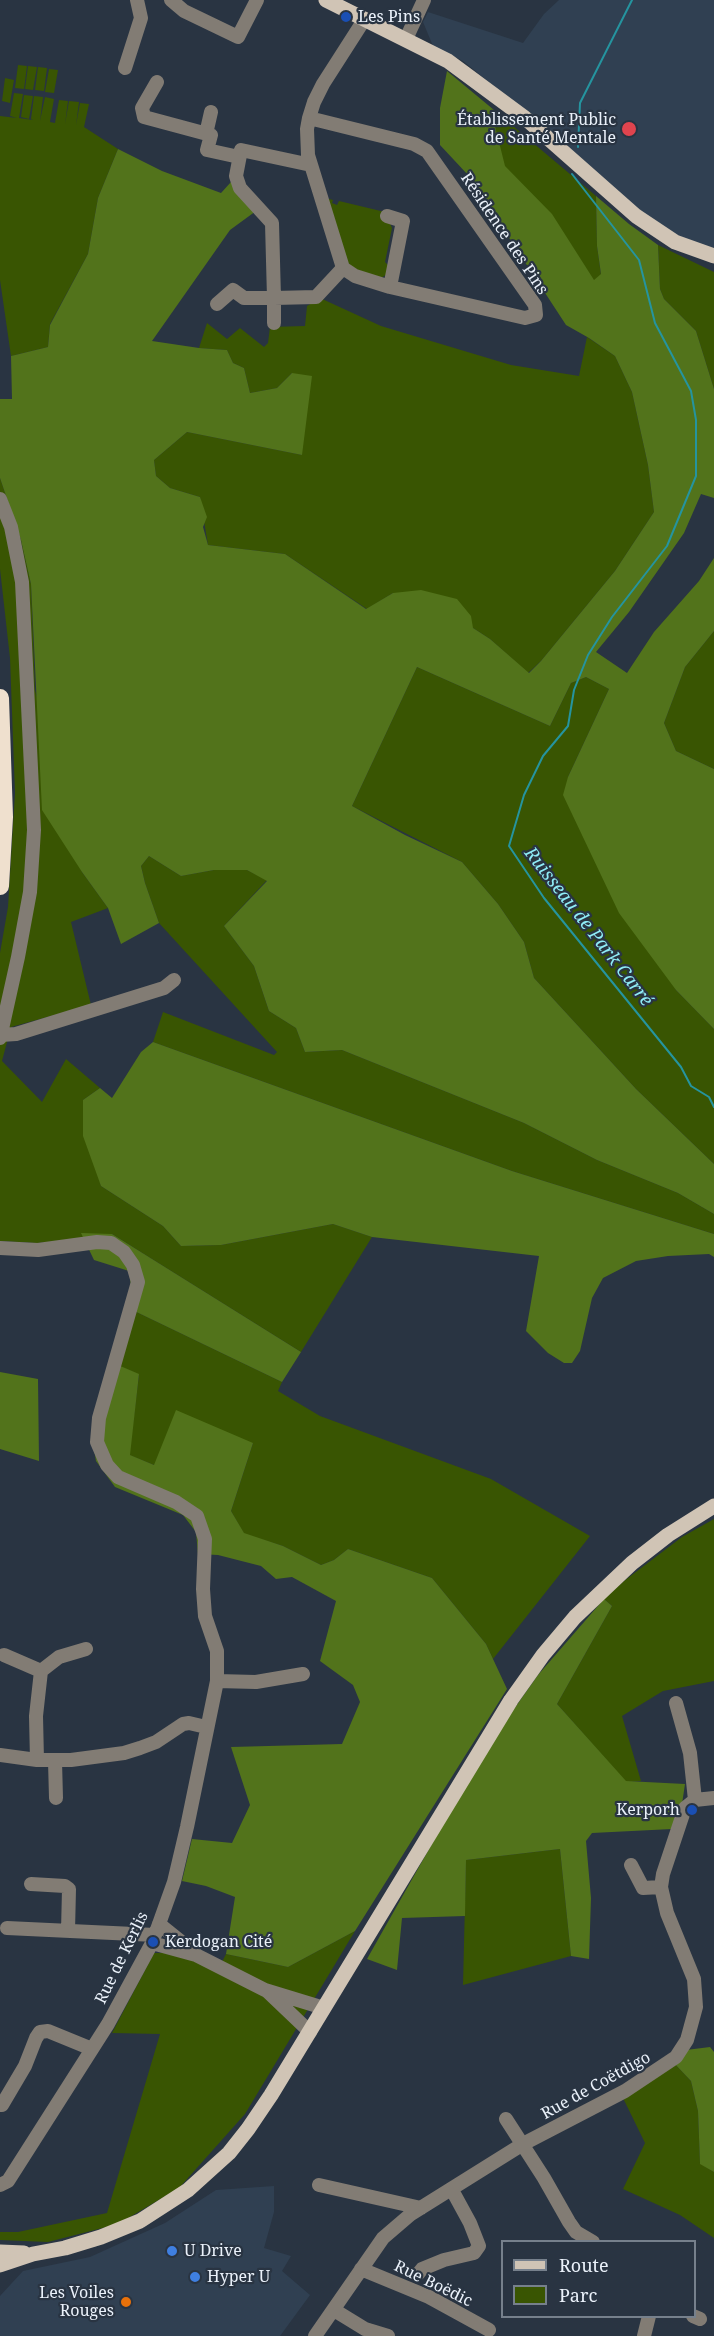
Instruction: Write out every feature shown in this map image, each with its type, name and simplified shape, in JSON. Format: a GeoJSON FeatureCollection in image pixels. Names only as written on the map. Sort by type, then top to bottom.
{"type":"FeatureCollection","features":[{"type":"Feature","properties":{"kind":"highway"},"geometry":{"type":"LineString","coordinates":[[0,698],[4,817],[0,886]]}},
{"type":"Feature","properties":{"kind":"main road"},"geometry":{"type":"LineString","coordinates":[[326,0],[448,61],[525,118],[636,216],[675,242],[714,255]]}},
{"type":"Feature","properties":{"kind":"main road"},"geometry":{"type":"LineString","coordinates":[[0,2265],[101,2237],[140,2221],[188,2190],[229,2152],[248,2129],[310,2032],[511,1700],[543,1655],[575,1617],[632,1563],[668,1535],[714,1506]]}},
{"type":"Feature","properties":{"kind":"main road"},"geometry":{"type":"LineString","coordinates":[[0,2252],[33,2254]]}},
{"type":"Feature","properties":{"kind":"street"},"geometry":{"type":"LineString","coordinates":[[125,68],[141,18],[137,0]]}},
{"type":"Feature","properties":{"kind":"street"},"geometry":{"type":"LineString","coordinates":[[171,0],[184,11],[238,38],[257,0]]}},
{"type":"Feature","properties":{"kind":"street"},"geometry":{"type":"LineString","coordinates":[[406,39],[424,0]]}},
{"type":"Feature","properties":{"kind":"street"},"geometry":{"type":"LineString","coordinates":[[217,304],[233,290],[244,298],[316,297],[343,268],[306,143],[309,118],[323,84],[364,20]]}},
{"type":"Feature","properties":{"kind":"street"},"geometry":{"type":"LineString","coordinates":[[157,82],[142,108],[144,117],[211,135],[207,150],[239,158]]}},
{"type":"Feature","properties":{"kind":"street"},"geometry":{"type":"LineString","coordinates":[[206,134],[211,112]]}},
{"type":"Feature","properties":{"kind":"street","name":"Résidence des Pins"},"geometry":{"type":"LineString","coordinates":[[309,118],[414,144],[427,151],[535,305],[536,315],[525,318],[390,287],[355,276],[343,268]]}},
{"type":"Feature","properties":{"kind":"street"},"geometry":{"type":"LineString","coordinates":[[274,323],[272,223],[240,188],[236,176],[239,158],[241,150],[311,165]]}},
{"type":"Feature","properties":{"kind":"street"},"geometry":{"type":"LineString","coordinates":[[387,216],[404,221],[390,287]]}},
{"type":"Feature","properties":{"kind":"street"},"geometry":{"type":"LineString","coordinates":[[0,499],[11,527],[22,582],[34,830],[30,892],[0,1036],[16,1034],[164,988],[174,980]]}},
{"type":"Feature","properties":{"kind":"street","name":"Rue de Kerlis"},"geometry":{"type":"LineString","coordinates":[[0,1248],[38,1250],[97,1242],[111,1243],[124,1252],[134,1264],[138,1282],[99,1418],[98,1442],[107,1466],[118,1477],[188,1509],[197,1516],[205,1539],[205,1616],[218,1651],[217,1681],[187,1827],[174,1882],[155,1934],[92,2049],[8,2181],[0,2185]]}},
{"type":"Feature","properties":{"kind":"street"},"geometry":{"type":"LineString","coordinates":[[37,1760],[36,1716],[41,1671],[59,1657],[86,1649]]}},
{"type":"Feature","properties":{"kind":"street"},"geometry":{"type":"LineString","coordinates":[[4,1654],[41,1671]]}},
{"type":"Feature","properties":{"kind":"street"},"geometry":{"type":"LineString","coordinates":[[217,1681],[256,1682],[303,1674]]}},
{"type":"Feature","properties":{"kind":"street"},"geometry":{"type":"LineString","coordinates":[[676,1703],[690,1753],[695,1800],[714,1798]]}},
{"type":"Feature","properties":{"kind":"street"},"geometry":{"type":"LineString","coordinates":[[0,1755],[56,1761],[132,1750],[156,1742],[183,1724],[206,1727]]}},
{"type":"Feature","properties":{"kind":"street"},"geometry":{"type":"LineString","coordinates":[[56,1761],[56,1798]]}},
{"type":"Feature","properties":{"kind":"street","name":"Rue de Coëtdigo"},"geometry":{"type":"LineString","coordinates":[[315,2336],[383,2238],[421,2208],[523,2144],[625,2091],[676,2057],[687,2040],[696,2007],[694,1979],[667,1913],[661,1887],[663,1874],[685,1809],[695,1800]]}},
{"type":"Feature","properties":{"kind":"street"},"geometry":{"type":"LineString","coordinates":[[631,1866],[643,1888],[661,1887]]}},
{"type":"Feature","properties":{"kind":"street"},"geometry":{"type":"LineString","coordinates":[[31,1884],[65,1886],[69,1889],[68,1931]]}},
{"type":"Feature","properties":{"kind":"street"},"geometry":{"type":"LineString","coordinates":[[7,1928],[155,1934],[265,1990],[324,2008]]}},
{"type":"Feature","properties":{"kind":"street"},"geometry":{"type":"LineString","coordinates":[[155,1934],[196,1955]]}},
{"type":"Feature","properties":{"kind":"street"},"geometry":{"type":"LineString","coordinates":[[265,1990],[310,2032]]}},
{"type":"Feature","properties":{"kind":"street"},"geometry":{"type":"LineString","coordinates":[[0,2105],[25,2066],[40,2032],[48,2031],[92,2049]]}},
{"type":"Feature","properties":{"kind":"street"},"geometry":{"type":"LineString","coordinates":[[506,2119],[576,2232],[591,2240]]}},
{"type":"Feature","properties":{"kind":"street"},"geometry":{"type":"LineString","coordinates":[[319,2185],[421,2208]]}},
{"type":"Feature","properties":{"kind":"street"},"geometry":{"type":"LineString","coordinates":[[418,2274],[422,2269],[444,2260],[474,2253],[479,2246],[470,2223],[452,2190]]}},
{"type":"Feature","properties":{"kind":"street","name":"Rue Boëdic"},"geometry":{"type":"LineString","coordinates":[[362,2270],[429,2297],[489,2330]]}},
{"type":"Feature","properties":{"kind":"street"},"geometry":{"type":"LineString","coordinates":[[334,2310],[365,2330],[388,2336]]}},
{"type":"Feature","properties":{"kind":"street"},"geometry":{"type":"LineString","coordinates":[[644,2336],[648,2318]]}},
{"type":"Feature","properties":{"kind":"shaded area","name":"Établissement Public de Santé Mentale"},"geometry":{"type":"Polygon","coordinates":[[[559,0],[714,0],[714,249],[692,243],[651,222],[463,61],[433,46],[423,22],[428,12],[523,43],[544,14],[559,0]]]}},
{"type":"Feature","properties":{"kind":"shaded area"},"geometry":{"type":"Polygon","coordinates":[[[274,2186],[274,2212],[264,2248],[291,2256],[282,2271],[310,2295],[280,2336],[0,2336],[0,2296],[23,2271],[90,2257],[165,2223],[216,2190],[274,2186]]]}},
{"type":"Feature","properties":{"kind":"green space"},"geometry":{"type":"Polygon","coordinates":[[[18,65],[27,66],[24,89],[15,88],[18,65]]]}},
{"type":"Feature","properties":{"kind":"green space"},"geometry":{"type":"Polygon","coordinates":[[[28,66],[37,67],[33,90],[25,89],[28,66]]]}},
{"type":"Feature","properties":{"kind":"green space"},"geometry":{"type":"Polygon","coordinates":[[[38,67],[47,68],[44,91],[35,90],[38,67]]]}},
{"type":"Feature","properties":{"kind":"green space"},"geometry":{"type":"Polygon","coordinates":[[[49,69],[58,70],[54,93],[45,92],[49,69]]]}},
{"type":"Feature","properties":{"kind":"green space"},"geometry":{"type":"Polygon","coordinates":[[[447,71],[494,110],[493,118],[505,166],[552,214],[594,280],[601,274],[597,246],[596,196],[658,245],[660,289],[664,299],[696,331],[714,389],[714,498],[701,494],[684,533],[629,612],[596,652],[627,673],[654,632],[699,581],[714,558],[714,631],[685,667],[664,723],[676,751],[714,769],[714,1029],[676,990],[619,913],[563,795],[568,777],[609,689],[586,677],[571,683],[550,726],[417,667],[352,806],[462,862],[498,904],[524,942],[534,978],[636,1089],[714,1164],[714,1214],[678,1193],[597,1160],[524,1123],[342,1050],[305,1052],[296,1028],[269,1011],[254,966],[224,926],[267,881],[247,870],[214,870],[181,876],[149,856],[141,866],[159,923],[121,944],[108,908],[42,810],[31,584],[21,540],[0,478],[0,399],[12,399],[11,356],[48,347],[50,325],[88,254],[98,198],[118,149],[162,171],[221,193],[231,182],[256,211],[230,230],[152,341],[227,350],[233,363],[244,368],[250,393],[277,388],[292,373],[312,376],[302,455],[187,432],[154,460],[156,476],[170,488],[200,497],[207,517],[203,527],[208,545],[285,554],[366,609],[393,593],[421,590],[457,599],[471,616],[473,628],[490,639],[529,673],[615,571],[654,512],[648,465],[632,392],[615,356],[566,325],[468,175],[440,145],[440,108],[447,71]]]}},
{"type":"Feature","properties":{"kind":"green space"},"geometry":{"type":"Polygon","coordinates":[[[5,78],[14,80],[10,103],[2,101],[5,78]]]}},
{"type":"Feature","properties":{"kind":"green space"},"geometry":{"type":"Polygon","coordinates":[[[14,93],[23,94],[19,118],[33,120],[31,119],[34,96],[43,97],[40,121],[45,97],[54,99],[50,122],[55,123],[59,100],[68,101],[65,124],[69,101],[79,102],[76,125],[80,103],[89,104],[84,127],[118,149],[98,198],[88,254],[50,324],[48,347],[11,356],[0,280],[0,116],[17,118],[10,116],[14,93]]]}},
{"type":"Feature","properties":{"kind":"green space"},"geometry":{"type":"Polygon","coordinates":[[[24,95],[33,96],[29,119],[21,117],[24,95]]]}},
{"type":"Feature","properties":{"kind":"green space"},"geometry":{"type":"Polygon","coordinates":[[[494,110],[596,196],[597,246],[601,275],[594,281],[551,214],[504,166],[493,118],[494,110]]]}},
{"type":"Feature","properties":{"kind":"green space"},"geometry":{"type":"Polygon","coordinates":[[[326,198],[333,200],[332,203],[337,205],[339,201],[385,212],[392,228],[385,262],[390,267],[386,275],[379,279],[351,267],[342,255],[326,198]]]}},
{"type":"Feature","properties":{"kind":"green space"},"geometry":{"type":"Polygon","coordinates":[[[658,245],[714,272],[714,389],[696,331],[664,299],[660,289],[658,245]]]}},
{"type":"Feature","properties":{"kind":"green space"},"geometry":{"type":"Polygon","coordinates":[[[320,298],[381,326],[511,365],[579,376],[587,337],[615,356],[632,392],[648,465],[654,512],[615,571],[541,661],[528,673],[490,639],[473,628],[393,593],[367,609],[285,554],[208,545],[200,497],[170,488],[156,476],[154,460],[187,432],[302,455],[292,373],[277,388],[250,393],[244,368],[233,363],[227,350],[199,348],[207,323],[227,339],[240,328],[264,347],[268,343],[270,327],[305,326],[307,306],[320,298]]]}},
{"type":"Feature","properties":{"kind":"green space"},"geometry":{"type":"Polygon","coordinates":[[[0,478],[21,540],[31,584],[35,690],[82,872],[108,908],[71,922],[91,1005],[11,1027],[2,1061],[42,1102],[66,1059],[100,1088],[83,1100],[101,1186],[163,1226],[181,1246],[221,1245],[333,1224],[372,1237],[301,1352],[112,1234],[37,1243],[0,1241],[0,953],[8,907],[15,793],[10,658],[0,569],[0,478]]]}},
{"type":"Feature","properties":{"kind":"green space"},"geometry":{"type":"Polygon","coordinates":[[[714,631],[714,769],[676,751],[664,723],[685,667],[714,631]]]}},
{"type":"Feature","properties":{"kind":"green space"},"geometry":{"type":"Polygon","coordinates":[[[417,667],[550,726],[571,683],[586,677],[609,689],[568,777],[676,990],[714,1029],[714,1164],[636,1089],[534,978],[524,942],[498,904],[462,862],[352,806],[417,667]]]}},
{"type":"Feature","properties":{"kind":"green space"},"geometry":{"type":"Polygon","coordinates":[[[149,856],[181,876],[214,870],[247,870],[267,880],[224,926],[254,966],[269,1011],[296,1028],[305,1052],[342,1050],[524,1123],[597,1160],[678,1193],[714,1214],[714,1234],[512,1171],[153,1042],[163,1012],[274,1055],[277,1052],[159,923],[141,866],[149,856]]]}},
{"type":"Feature","properties":{"kind":"green space"},"geometry":{"type":"Polygon","coordinates":[[[153,1042],[512,1171],[714,1234],[714,1257],[709,1254],[668,1256],[636,1261],[603,1278],[592,1298],[580,1351],[572,1363],[564,1363],[548,1353],[526,1331],[539,1256],[372,1237],[333,1224],[221,1245],[181,1246],[163,1226],[101,1186],[83,1136],[83,1100],[100,1088],[112,1098],[141,1052],[153,1042]]]}},
{"type":"Feature","properties":{"kind":"green space"},"geometry":{"type":"Polygon","coordinates":[[[81,1233],[112,1234],[301,1352],[282,1382],[126,1307],[131,1286],[129,1271],[94,1260],[81,1233]]]}},
{"type":"Feature","properties":{"kind":"green space"},"geometry":{"type":"Polygon","coordinates":[[[126,1307],[282,1382],[278,1391],[320,1416],[491,1479],[590,1536],[493,1659],[486,1644],[432,1578],[348,1549],[334,1560],[321,1565],[283,1546],[244,1534],[231,1511],[253,1443],[154,1465],[129,1455],[139,1375],[111,1362],[126,1307]]]}},
{"type":"Feature","properties":{"kind":"green space"},"geometry":{"type":"Polygon","coordinates":[[[111,1362],[139,1374],[130,1455],[154,1465],[176,1410],[253,1443],[231,1511],[244,1533],[283,1546],[321,1565],[334,1560],[348,1549],[432,1578],[486,1644],[507,1689],[355,1931],[288,1967],[226,1954],[235,1897],[206,1886],[182,1881],[192,1839],[232,1843],[250,1805],[231,1747],[342,1744],[360,1702],[353,1685],[320,1661],[336,1601],[292,1577],[276,1579],[261,1566],[218,1555],[198,1554],[196,1532],[183,1515],[115,1487],[96,1461],[92,1437],[111,1362]]]}},
{"type":"Feature","properties":{"kind":"green space"},"geometry":{"type":"Polygon","coordinates":[[[0,1372],[38,1379],[39,1461],[0,1449],[0,1372]]]}},
{"type":"Feature","properties":{"kind":"green space"},"geometry":{"type":"Polygon","coordinates":[[[714,1519],[714,1681],[663,1691],[622,1716],[641,1781],[626,1782],[557,1704],[612,1606],[604,1599],[682,1537],[714,1519]]]}},
{"type":"Feature","properties":{"kind":"green space"},"geometry":{"type":"Polygon","coordinates":[[[604,1599],[612,1606],[557,1704],[626,1781],[685,1784],[682,1804],[672,1829],[592,1833],[586,1841],[591,1898],[589,1959],[571,1956],[560,1849],[466,1860],[465,1916],[402,1918],[397,1970],[367,1959],[485,1750],[538,1675],[604,1599]]]}},
{"type":"Feature","properties":{"kind":"green space"},"geometry":{"type":"Polygon","coordinates":[[[560,1849],[571,1956],[463,1985],[466,1860],[560,1849]]]}},
{"type":"Feature","properties":{"kind":"green space"},"geometry":{"type":"Polygon","coordinates":[[[355,1931],[245,2114],[179,2188],[118,2224],[48,2242],[0,2240],[0,2232],[18,2232],[107,2213],[160,2034],[112,2033],[154,1953],[173,1953],[218,1970],[226,1954],[288,1967],[355,1931]]]}},
{"type":"Feature","properties":{"kind":"green space"},"geometry":{"type":"Polygon","coordinates":[[[710,2047],[714,2052],[714,2172],[700,2164],[698,2111],[691,2081],[674,2063],[686,2050],[710,2047]]]}},
{"type":"Feature","properties":{"kind":"green space"},"geometry":{"type":"Polygon","coordinates":[[[674,2063],[691,2081],[698,2111],[700,2163],[714,2172],[714,2238],[680,2215],[623,2189],[645,2143],[623,2098],[674,2063]]]}},
{"type":"Feature","properties":{"kind":"waterway","name":"Ruisseau de Park Carré"},"geometry":{"type":"LineString","coordinates":[[578,147],[580,103],[632,0]]}},
{"type":"Feature","properties":{"kind":"waterway","name":"Ruisseau de Park Carré"},"geometry":{"type":"LineString","coordinates":[[572,174],[639,260],[655,323],[691,391],[696,420],[696,476],[667,546],[612,617],[588,655],[574,690],[568,726],[543,756],[524,795],[509,846],[544,898],[681,1067],[691,1086],[709,1097],[714,1107]]}},
{"type":"Feature","properties":{"kind":"place","name":"Les Pins"},"geometry":{"type":"Point","coordinates":[346,17]}},
{"type":"Feature","properties":{"kind":"place","name":"Établissement Public de Santé Mentale"},"geometry":{"type":"Point","coordinates":[629,129]}},
{"type":"Feature","properties":{"kind":"place","name":"Kerporh"},"geometry":{"type":"Point","coordinates":[692,1810]}},
{"type":"Feature","properties":{"kind":"place","name":"Kerdogan Cité"},"geometry":{"type":"Point","coordinates":[153,1942]}},
{"type":"Feature","properties":{"kind":"place","name":"U Drive"},"geometry":{"type":"Point","coordinates":[172,2251]}},
{"type":"Feature","properties":{"kind":"place","name":"Hyper U"},"geometry":{"type":"Point","coordinates":[195,2277]}},
{"type":"Feature","properties":{"kind":"place","name":"Les Voiles Rouges"},"geometry":{"type":"Point","coordinates":[126,2302]}}]}
